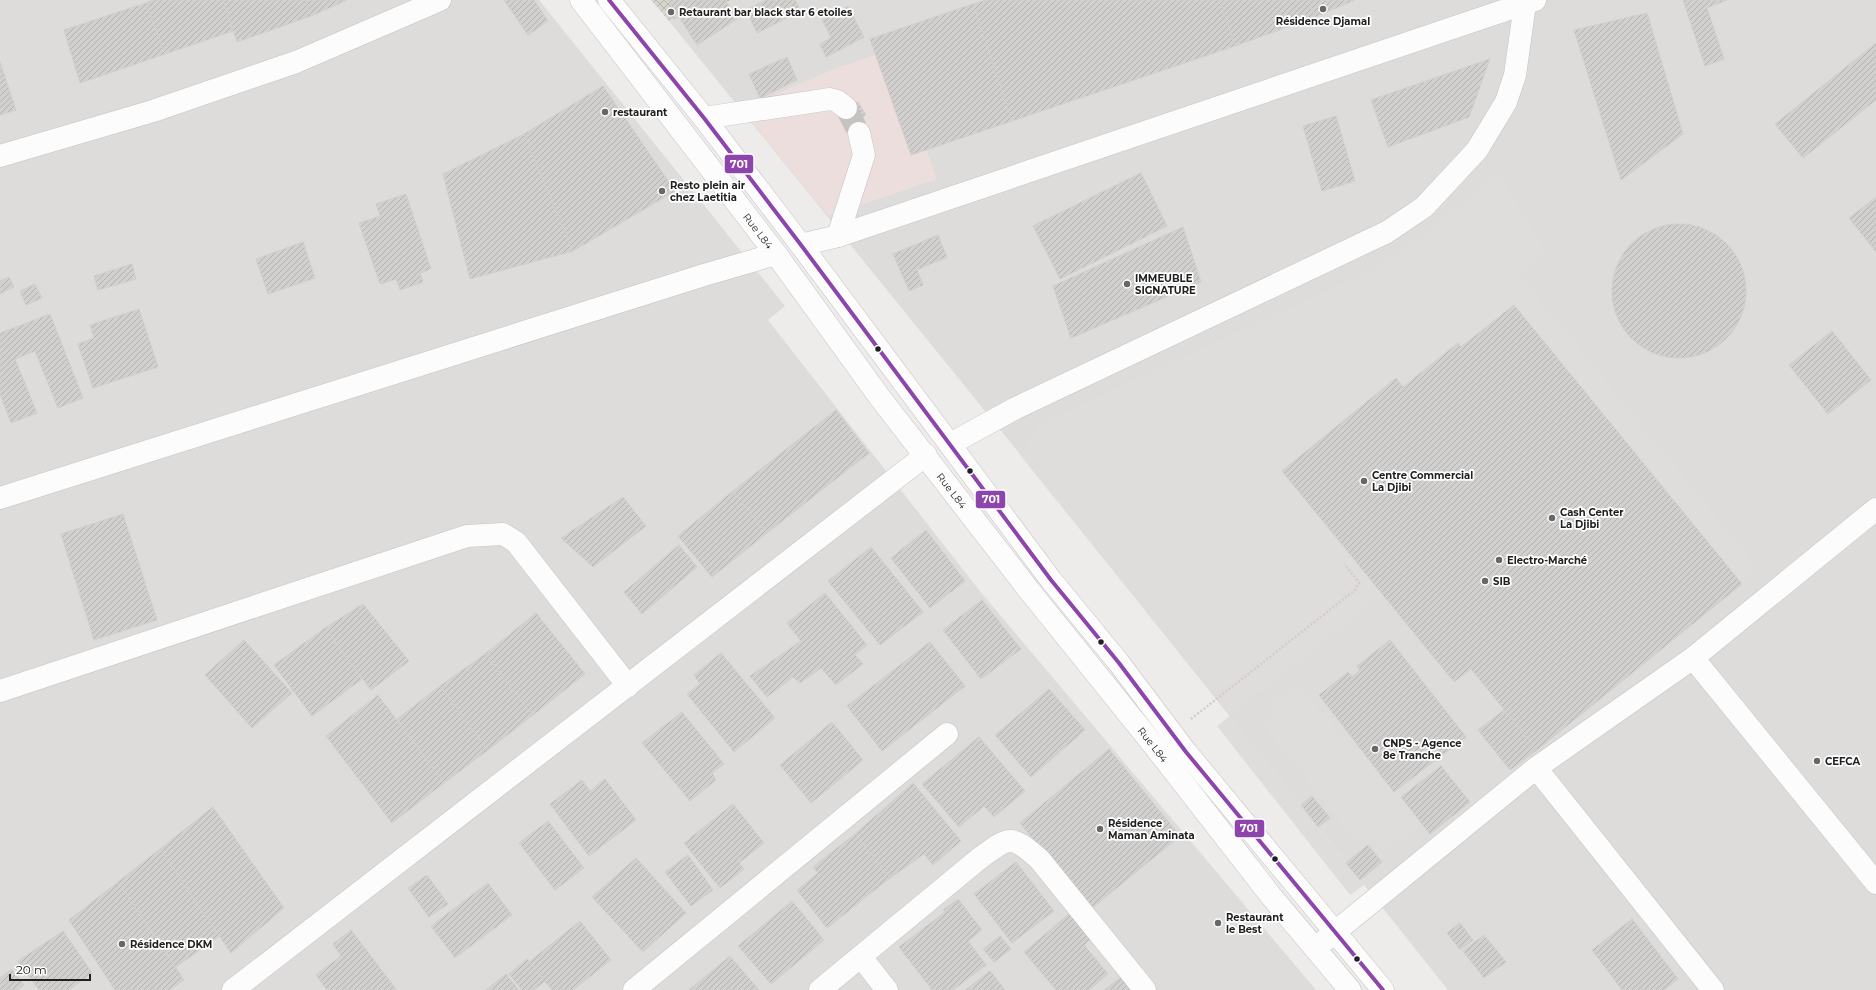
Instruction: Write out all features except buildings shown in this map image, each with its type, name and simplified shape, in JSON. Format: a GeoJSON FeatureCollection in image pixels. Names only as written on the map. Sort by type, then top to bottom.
{"type":"FeatureCollection","features":[{"type":"Feature","properties":{"kind":"street"},"geometry":{"type":"LineString","coordinates":[[0,156],[153,111],[296,62],[440,0]]}},
{"type":"Feature","properties":{"kind":"street","name":"Rue L84"},"geometry":{"type":"LineString","coordinates":[[581,0],[776,254],[881,399],[926,455],[1028,589],[1152,743],[1266,889],[1350,990]]}},
{"type":"Feature","properties":{"kind":"street"},"geometry":{"type":"LineString","coordinates":[[609,0],[704,118],[801,245],[1051,580],[1186,752],[1383,990]]}},
{"type":"Feature","properties":{"kind":"street"},"geometry":{"type":"LineString","coordinates":[[801,245],[838,236],[1530,2]]}},
{"type":"Feature","properties":{"kind":"street"},"geometry":{"type":"LineString","coordinates":[[950,444],[1016,408],[1387,232],[1424,207],[1477,150],[1506,102],[1515,75],[1530,2]]}},
{"type":"Feature","properties":{"kind":"street"},"geometry":{"type":"LineString","coordinates":[[704,118],[830,99],[837,100],[846,108]]}},
{"type":"Feature","properties":{"kind":"street"},"geometry":{"type":"LineString","coordinates":[[838,236],[864,155],[859,133]]}},
{"type":"Feature","properties":{"kind":"street"},"geometry":{"type":"LineString","coordinates":[[0,498],[704,275],[776,254]]}},
{"type":"Feature","properties":{"kind":"street"},"geometry":{"type":"LineString","coordinates":[[232,990],[926,455]]}},
{"type":"Feature","properties":{"kind":"street"},"geometry":{"type":"LineString","coordinates":[[1316,948],[1536,768],[1693,658],[1876,509]]}},
{"type":"Feature","properties":{"kind":"street"},"geometry":{"type":"LineString","coordinates":[[0,692],[467,536],[490,533],[503,534],[516,542],[628,686]]}},
{"type":"Feature","properties":{"kind":"street"},"geometry":{"type":"LineString","coordinates":[[1693,658],[1876,883]]}},
{"type":"Feature","properties":{"kind":"street"},"geometry":{"type":"LineString","coordinates":[[634,990],[947,734]]}},
{"type":"Feature","properties":{"kind":"street"},"geometry":{"type":"LineString","coordinates":[[1536,768],[1713,990]]}},
{"type":"Feature","properties":{"kind":"street"},"geometry":{"type":"LineString","coordinates":[[820,990],[861,958],[980,858],[1002,842],[1011,840],[1025,847],[1040,860],[1145,990]]}},
{"type":"Feature","properties":{"kind":"street"},"geometry":{"type":"LineString","coordinates":[[861,958],[887,990]]}},
{"type":"Feature","properties":{"kind":"path"},"geometry":{"type":"LineString","coordinates":[[1173,734],[1355,590],[1359,583],[1344,564]]}},
{"type":"Feature","properties":{"kind":"shaded area"},"geometry":{"type":"Polygon","coordinates":[[[0,0],[539,0],[785,306],[768,320],[979,590],[1316,990],[0,990],[0,0]]]}},
{"type":"Feature","properties":{"kind":"shaded area"},"geometry":{"type":"Polygon","coordinates":[[[651,0],[732,0],[669,21],[651,0]]]}},
{"type":"Feature","properties":{"kind":"shaded area"},"geometry":{"type":"Polygon","coordinates":[[[732,0],[1876,0],[1876,990],[1448,990],[1062,506],[669,21],[732,0]]]}},
{"type":"Feature","properties":{"kind":"shaded area"},"geometry":{"type":"Polygon","coordinates":[[[891,49],[937,179],[828,216],[741,109],[832,70],[891,49]]]}},
{"type":"Feature","properties":{"kind":"shaded area"},"geometry":{"type":"Polygon","coordinates":[[[1497,170],[1546,253],[1520,275],[1756,566],[1742,584],[1514,305],[1461,347],[1458,343],[1403,387],[1396,379],[1282,471],[1383,595],[1230,716],[1020,455],[1038,425],[1374,269],[1437,225],[1497,170]]]}},
{"type":"Feature","properties":{"kind":"shaded area"},"geometry":{"type":"Polygon","coordinates":[[[1294,684],[1401,797],[1422,824],[1385,852],[1370,833],[1358,843],[1263,725],[1276,714],[1269,704],[1294,684]]]}},
{"type":"Feature","properties":{"kind":"shaded area"},"geometry":{"type":"Polygon","coordinates":[[[1230,716],[1364,885],[1350,895],[1217,726],[1230,716]]]}},
{"type":"Feature","properties":{"kind":"tunnel"},"geometry":{"type":"LineString","coordinates":[[846,108],[859,133]]}},
{"type":"Feature","properties":{"kind":"transit line","name":"701"},"geometry":{"type":"LineString","coordinates":[[609,0],[704,118],[801,245],[1051,580],[1119,663],[1186,752],[1383,990]]}},
{"type":"Feature","properties":{"kind":"place","name":"Résidence Djamal"},"geometry":{"type":"Point","coordinates":[1323,9]}},
{"type":"Feature","properties":{"kind":"place","name":"Retaurant bar black star 6 etoiles"},"geometry":{"type":"Point","coordinates":[671,12]}},
{"type":"Feature","properties":{"kind":"place","name":"restaurant"},"geometry":{"type":"Point","coordinates":[605,112]}},
{"type":"Feature","properties":{"kind":"place","name":"Resto plein air chez Laetitia"},"geometry":{"type":"Point","coordinates":[662,191]}},
{"type":"Feature","properties":{"kind":"place","name":"IMMEUBLE SIGNATURE"},"geometry":{"type":"Point","coordinates":[1127,284]}},
{"type":"Feature","properties":{"kind":"place","name":"Centre Commercial La Djibi"},"geometry":{"type":"Point","coordinates":[1364,481]}},
{"type":"Feature","properties":{"kind":"place","name":"Cash Center La Djibi"},"geometry":{"type":"Point","coordinates":[1552,518]}},
{"type":"Feature","properties":{"kind":"place","name":"Electro-Marché"},"geometry":{"type":"Point","coordinates":[1499,560]}},
{"type":"Feature","properties":{"kind":"place","name":"SIB"},"geometry":{"type":"Point","coordinates":[1485,581]}},
{"type":"Feature","properties":{"kind":"place","name":"CNPS - Agence 8e Tranche"},"geometry":{"type":"Point","coordinates":[1375,749]}},
{"type":"Feature","properties":{"kind":"place","name":"CEFCA"},"geometry":{"type":"Point","coordinates":[1817,761]}},
{"type":"Feature","properties":{"kind":"place","name":"Résidence Maman Aminata"},"geometry":{"type":"Point","coordinates":[1100,829]}},
{"type":"Feature","properties":{"kind":"place","name":"Restaurant le Best"},"geometry":{"type":"Point","coordinates":[1218,923]}},
{"type":"Feature","properties":{"kind":"place","name":"Résidence DKM"},"geometry":{"type":"Point","coordinates":[122,944]}}]}
